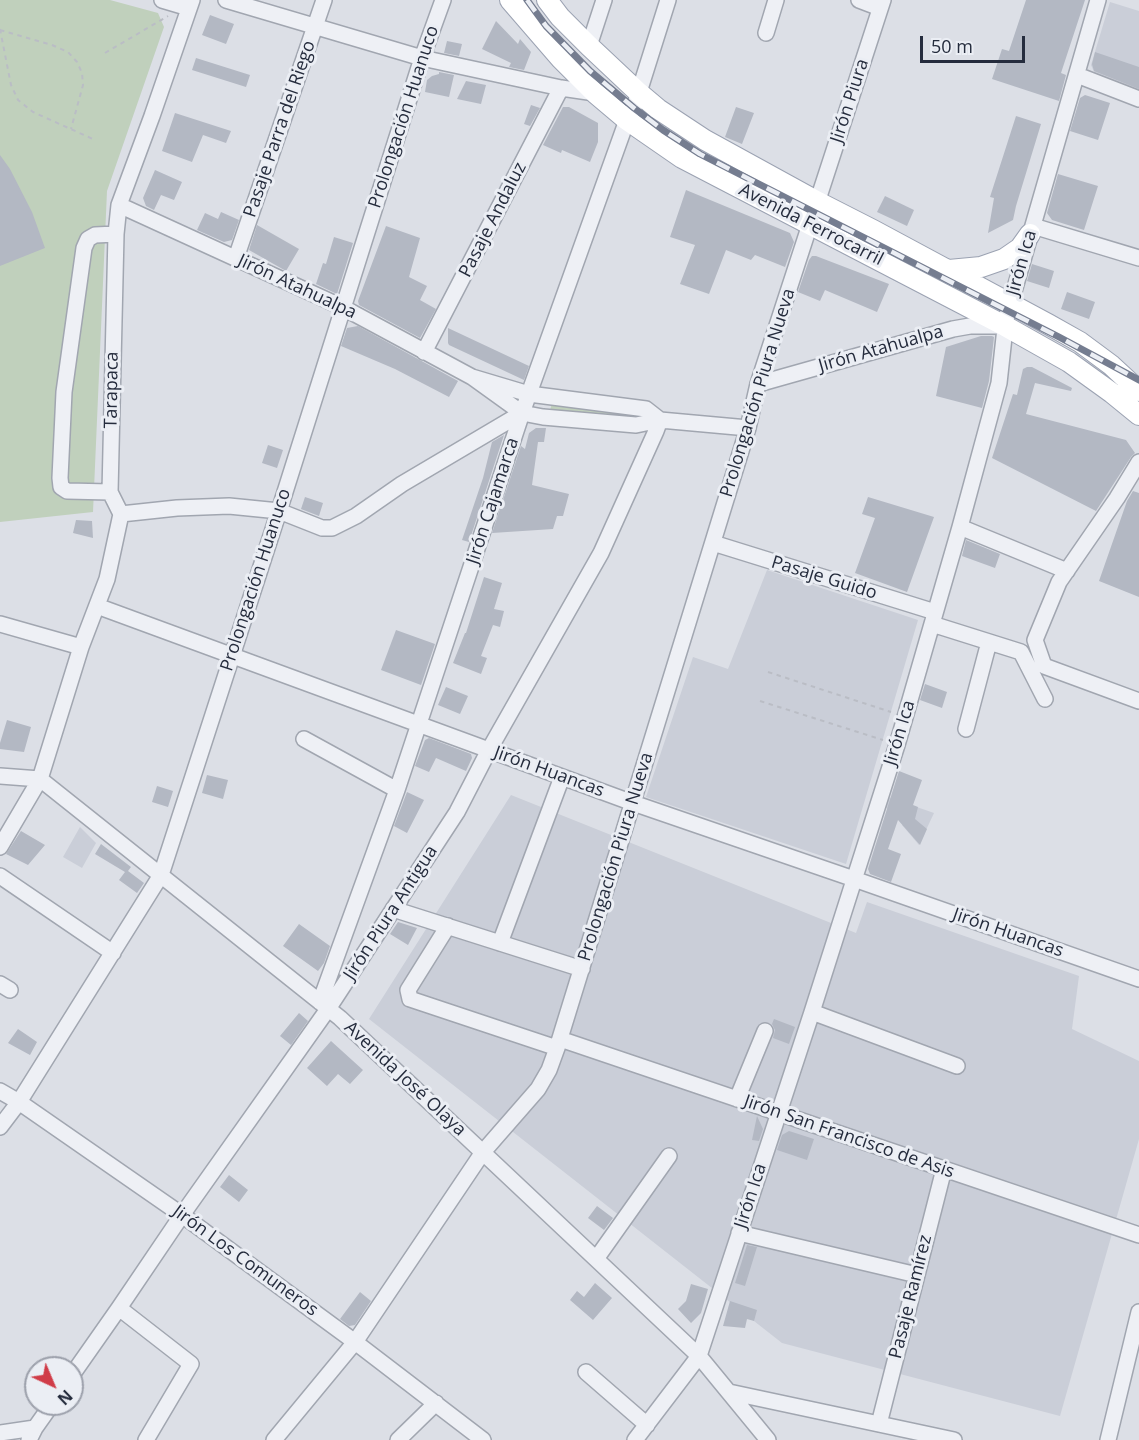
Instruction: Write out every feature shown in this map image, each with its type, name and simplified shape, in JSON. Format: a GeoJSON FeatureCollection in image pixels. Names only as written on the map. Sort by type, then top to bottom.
{"type":"FeatureCollection","features":[{"type":"Feature","properties":{"kind":"main road","name":"Avenida Ferrocarril"},"geometry":{"type":"LineString","coordinates":[[510,0],[561,59],[595,93],[627,120],[682,158],[1005,326],[1069,362],[1139,415]]}},
{"type":"Feature","properties":{"kind":"main road","name":"Avenida Ferrocarril"},"geometry":{"type":"LineString","coordinates":[[547,0],[560,17],[639,93],[705,141],[1080,342],[1111,364],[1139,391]]}},
{"type":"Feature","properties":{"kind":"main road"},"geometry":{"type":"LineString","coordinates":[[948,270],[981,267],[1004,259],[1020,248],[1031,230]]}},
{"type":"Feature","properties":{"kind":"street"},"geometry":{"type":"LineString","coordinates":[[226,0],[422,58],[561,88],[595,93]]}},
{"type":"Feature","properties":{"kind":"street","name":"Pasaje Parra del Riego"},"geometry":{"type":"LineString","coordinates":[[236,258],[324,0]]}},
{"type":"Feature","properties":{"kind":"street","name":"Prolongación Huanuco"},"geometry":{"type":"LineString","coordinates":[[0,1127],[19,1102],[161,875],[422,58],[443,0]]}},
{"type":"Feature","properties":{"kind":"street"},"geometry":{"type":"LineString","coordinates":[[589,46],[604,0]]}},
{"type":"Feature","properties":{"kind":"street","name":"Jirón Cajamarca"},"geometry":{"type":"LineString","coordinates":[[324,1005],[420,724],[522,413],[627,120],[634,108],[668,0]]}},
{"type":"Feature","properties":{"kind":"street"},"geometry":{"type":"LineString","coordinates":[[766,33],[776,0]]}},
{"type":"Feature","properties":{"kind":"street"},"geometry":{"type":"LineString","coordinates":[[859,0],[882,4]]}},
{"type":"Feature","properties":{"kind":"street","name":"Jirón Ica"},"geometry":{"type":"LineString","coordinates":[[635,1440],[699,1356],[812,1012],[897,745],[960,527],[999,383],[1005,326],[1011,303],[1098,0]]}},
{"type":"Feature","properties":{"kind":"street"},"geometry":{"type":"LineString","coordinates":[[167,1],[191,4]]}},
{"type":"Feature","properties":{"kind":"street","name":"Tarapaca"},"geometry":{"type":"LineString","coordinates":[[121,514],[110,492],[118,205],[191,4]]}},
{"type":"Feature","properties":{"kind":"street","name":"Jirón Piura"},"geometry":{"type":"LineString","coordinates":[[818,202],[882,4]]}},
{"type":"Feature","properties":{"kind":"street"},"geometry":{"type":"LineString","coordinates":[[1077,75],[1139,99]]}},
{"type":"Feature","properties":{"kind":"street","name":"Pasaje Andaluz"},"geometry":{"type":"LineString","coordinates":[[424,351],[561,88]]}},
{"type":"Feature","properties":{"kind":"street","name":"Prolongación Piura Nueva"},"geometry":{"type":"LineString","coordinates":[[274,1440],[355,1342],[483,1152],[538,1089],[549,1070],[559,1044],[713,543],[748,428],[758,384],[818,202]]}},
{"type":"Feature","properties":{"kind":"street","name":"Jirón Atahualpa"},"geometry":{"type":"LineString","coordinates":[[118,205],[342,307],[471,377],[522,413],[636,425],[660,420],[748,428]]}},
{"type":"Feature","properties":{"kind":"street"},"geometry":{"type":"LineString","coordinates":[[1031,230],[1139,258]]}},
{"type":"Feature","properties":{"kind":"street"},"geometry":{"type":"LineString","coordinates":[[110,492],[67,491],[61,486],[60,478],[64,392],[84,248],[88,239],[95,235],[116,234]]}},
{"type":"Feature","properties":{"kind":"street","name":"Jirón Atahualpa"},"geometry":{"type":"LineString","coordinates":[[758,384],[953,329],[970,326],[1005,326]]}},
{"type":"Feature","properties":{"kind":"street","name":"Jirón Atahualpa"},"geometry":{"type":"LineString","coordinates":[[471,377],[529,394],[646,409],[660,420]]}},
{"type":"Feature","properties":{"kind":"street"},"geometry":{"type":"LineString","coordinates":[[0,847],[40,778],[81,647],[107,579],[121,514],[177,508],[229,506],[279,511],[322,528],[332,528],[356,516],[402,484],[522,413]]}},
{"type":"Feature","properties":{"kind":"street","name":"Jirón Piura Antigua"},"geometry":{"type":"LineString","coordinates":[[84,1358],[324,1005],[393,909],[456,812],[601,553],[660,420]]}},
{"type":"Feature","properties":{"kind":"street"},"geometry":{"type":"LineString","coordinates":[[1139,462],[1059,582],[1035,640],[1044,666],[1139,701]]}},
{"type":"Feature","properties":{"kind":"street"},"geometry":{"type":"LineString","coordinates":[[960,527],[1067,571]]}},
{"type":"Feature","properties":{"kind":"street","name":"Pasaje Guido"},"geometry":{"type":"LineString","coordinates":[[713,543],[934,618],[989,642],[1021,652],[1045,699]]}},
{"type":"Feature","properties":{"kind":"street","name":"Jirón Huancas"},"geometry":{"type":"LineString","coordinates":[[97,606],[562,777],[1139,979]]}},
{"type":"Feature","properties":{"kind":"street"},"geometry":{"type":"LineString","coordinates":[[0,624],[81,647]]}},
{"type":"Feature","properties":{"kind":"street"},"geometry":{"type":"LineString","coordinates":[[966,729],[989,642]]}},
{"type":"Feature","properties":{"kind":"street"},"geometry":{"type":"LineString","coordinates":[[304,739],[397,790]]}},
{"type":"Feature","properties":{"kind":"street"},"geometry":{"type":"LineString","coordinates":[[0,776],[40,778]]}},
{"type":"Feature","properties":{"kind":"street"},"geometry":{"type":"LineString","coordinates":[[500,943],[562,777]]}},
{"type":"Feature","properties":{"kind":"street","name":"Avenida José Olaya"},"geometry":{"type":"LineString","coordinates":[[40,778],[324,1005],[699,1356],[768,1440]]}},
{"type":"Feature","properties":{"kind":"street"},"geometry":{"type":"LineString","coordinates":[[0,876],[113,953]]}},
{"type":"Feature","properties":{"kind":"street"},"geometry":{"type":"LineString","coordinates":[[393,909],[582,969]]}},
{"type":"Feature","properties":{"kind":"street","name":"Jirón San Francisco de Asis"},"geometry":{"type":"LineString","coordinates":[[448,926],[408,990],[410,999],[737,1099],[1139,1235]]}},
{"type":"Feature","properties":{"kind":"street"},"geometry":{"type":"LineString","coordinates":[[812,1012],[957,1066]]}},
{"type":"Feature","properties":{"kind":"street"},"geometry":{"type":"LineString","coordinates":[[737,1099],[765,1032]]}},
{"type":"Feature","properties":{"kind":"street","name":"Jirón Los Comuneros"},"geometry":{"type":"LineString","coordinates":[[0,1091],[182,1215],[436,1403],[478,1438]]}},
{"type":"Feature","properties":{"kind":"street"},"geometry":{"type":"LineString","coordinates":[[596,1259],[669,1156]]}},
{"type":"Feature","properties":{"kind":"street","name":"Pasaje Ramírez"},"geometry":{"type":"LineString","coordinates":[[879,1424],[944,1169]]}},
{"type":"Feature","properties":{"kind":"street"},"geometry":{"type":"LineString","coordinates":[[739,1233],[917,1275]]}},
{"type":"Feature","properties":{"kind":"street"},"geometry":{"type":"LineString","coordinates":[[119,1308],[191,1364],[146,1440]]}},
{"type":"Feature","properties":{"kind":"street"},"geometry":{"type":"LineString","coordinates":[[1108,1440],[1139,1312]]}},
{"type":"Feature","properties":{"kind":"street"},"geometry":{"type":"LineString","coordinates":[[586,1372],[646,1425]]}},
{"type":"Feature","properties":{"kind":"street"},"geometry":{"type":"LineString","coordinates":[[729,1392],[954,1440]]}},
{"type":"Feature","properties":{"kind":"street"},"geometry":{"type":"LineString","coordinates":[[398,1440],[436,1403]]}},
{"type":"Feature","properties":{"kind":"street"},"geometry":{"type":"LineString","coordinates":[[0,1433],[32,1434],[44,1416]]}},
{"type":"Feature","properties":{"kind":"path"},"geometry":{"type":"LineString","coordinates":[[105,53],[168,16],[167,1]]}},
{"type":"Feature","properties":{"kind":"path"},"geometry":{"type":"LineString","coordinates":[[71,129],[83,85],[82,72],[77,63],[68,52],[52,45],[0,30],[11,85],[18,100],[33,112],[95,140]]}},
{"type":"Feature","properties":{"kind":"path"},"geometry":{"type":"LineString","coordinates":[[768,672],[905,716]]}},
{"type":"Feature","properties":{"kind":"path"},"geometry":{"type":"LineString","coordinates":[[760,701],[897,745]]}},
{"type":"Feature","properties":{"kind":"shaded area"},"geometry":{"type":"Polygon","coordinates":[[[1110,2],[1139,11],[1139,90],[1095,74],[1091,65],[1110,2]]]}},
{"type":"Feature","properties":{"kind":"shaded area"},"geometry":{"type":"Polygon","coordinates":[[[767,570],[918,620],[846,864],[646,797],[693,657],[728,669],[767,570]]]}},
{"type":"Feature","properties":{"kind":"shaded area"},"geometry":{"type":"Polygon","coordinates":[[[511,795],[856,933],[867,902],[1079,976],[1072,1029],[1139,1061],[1139,1139],[1060,1416],[782,1343],[369,1019],[511,795]]]}},
{"type":"Feature","properties":{"kind":"shaded area"},"geometry":{"type":"Polygon","coordinates":[[[888,797],[934,813],[919,845],[902,825],[906,816],[886,808],[888,797]]]}},
{"type":"Feature","properties":{"kind":"shaded area"},"geometry":{"type":"Polygon","coordinates":[[[80,827],[96,843],[82,868],[63,857],[80,827]]]}},
{"type":"Feature","properties":{"kind":"green space"},"geometry":{"type":"Polygon","coordinates":[[[0,0],[110,0],[158,13],[164,27],[107,191],[93,512],[0,522],[0,0]]]}},
{"type":"Feature","properties":{"kind":"green space"},"geometry":{"type":"Polygon","coordinates":[[[552,400],[634,411],[648,418],[649,421],[550,412],[552,400]]]}},
{"type":"Feature","properties":{"kind":"building"},"geometry":{"type":"Polygon","coordinates":[[[1026,0],[1085,0],[1061,73],[1066,75],[1059,101],[992,79],[1002,49],[1009,51],[1026,0]]]}},
{"type":"Feature","properties":{"kind":"building"},"geometry":{"type":"Polygon","coordinates":[[[210,15],[234,24],[226,44],[202,35],[210,15]]]}},
{"type":"Feature","properties":{"kind":"building"},"geometry":{"type":"Polygon","coordinates":[[[496,21],[518,44],[520,39],[531,52],[524,70],[509,67],[511,63],[482,49],[496,21]]]}},
{"type":"Feature","properties":{"kind":"building"},"geometry":{"type":"Polygon","coordinates":[[[447,41],[462,44],[459,56],[444,53],[447,41]]]}},
{"type":"Feature","properties":{"kind":"building"},"geometry":{"type":"Polygon","coordinates":[[[1095,52],[1139,67],[1139,89],[1094,71],[1092,64],[1095,52]]]}},
{"type":"Feature","properties":{"kind":"building"},"geometry":{"type":"Polygon","coordinates":[[[196,58],[250,75],[246,87],[192,70],[196,58]]]}},
{"type":"Feature","properties":{"kind":"building"},"geometry":{"type":"Polygon","coordinates":[[[439,72],[454,75],[449,97],[425,92],[427,80],[439,72]]]}},
{"type":"Feature","properties":{"kind":"building"},"geometry":{"type":"Polygon","coordinates":[[[466,81],[486,85],[481,104],[457,99],[466,81]]]}},
{"type":"Feature","properties":{"kind":"building"},"geometry":{"type":"Polygon","coordinates":[[[1085,95],[1110,103],[1098,140],[1070,131],[1080,98],[1085,95]]]}},
{"type":"Feature","properties":{"kind":"building"},"geometry":{"type":"Polygon","coordinates":[[[531,105],[540,108],[530,126],[524,124],[531,105]]]}},
{"type":"Feature","properties":{"kind":"building"},"geometry":{"type":"Polygon","coordinates":[[[563,107],[569,107],[598,123],[598,142],[590,162],[543,145],[563,107]]]}},
{"type":"Feature","properties":{"kind":"building"},"geometry":{"type":"Polygon","coordinates":[[[736,107],[754,113],[742,144],[725,137],[736,107]]]}},
{"type":"Feature","properties":{"kind":"building"},"geometry":{"type":"Polygon","coordinates":[[[175,113],[231,131],[226,143],[203,135],[192,162],[162,151],[175,113]]]}},
{"type":"Feature","properties":{"kind":"building"},"geometry":{"type":"Polygon","coordinates":[[[1016,116],[1041,124],[1013,220],[988,233],[994,198],[990,197],[1016,116]]]}},
{"type":"Feature","properties":{"kind":"building"},"geometry":{"type":"Polygon","coordinates":[[[0,155],[10,169],[32,212],[45,248],[0,266],[0,155]]]}},
{"type":"Feature","properties":{"kind":"building"},"geometry":{"type":"Polygon","coordinates":[[[155,170],[182,182],[174,200],[161,195],[154,210],[146,206],[143,198],[155,170]]]}},
{"type":"Feature","properties":{"kind":"building"},"geometry":{"type":"Polygon","coordinates":[[[1058,174],[1098,186],[1084,230],[1052,220],[1047,213],[1058,174]]]}},
{"type":"Feature","properties":{"kind":"building"},"geometry":{"type":"Polygon","coordinates":[[[686,190],[790,233],[794,242],[785,267],[755,255],[751,260],[726,250],[709,294],[680,284],[695,245],[670,237],[686,190]]]}},
{"type":"Feature","properties":{"kind":"building"},"geometry":{"type":"Polygon","coordinates":[[[885,196],[914,210],[907,226],[877,212],[885,196]]]}},
{"type":"Feature","properties":{"kind":"building"},"geometry":{"type":"Polygon","coordinates":[[[221,212],[239,220],[232,240],[224,242],[197,230],[205,213],[218,219],[221,212]]]}},
{"type":"Feature","properties":{"kind":"building"},"geometry":{"type":"Polygon","coordinates":[[[257,225],[299,249],[286,271],[249,250],[257,225]]]}},
{"type":"Feature","properties":{"kind":"building"},"geometry":{"type":"Polygon","coordinates":[[[386,226],[420,238],[409,277],[427,286],[420,300],[436,309],[420,338],[359,305],[358,301],[386,226]]]}},
{"type":"Feature","properties":{"kind":"building"},"geometry":{"type":"Polygon","coordinates":[[[334,237],[353,243],[337,294],[316,284],[323,263],[326,264],[334,237]]]}},
{"type":"Feature","properties":{"kind":"building"},"geometry":{"type":"Polygon","coordinates":[[[812,256],[889,284],[877,312],[825,290],[820,301],[798,292],[812,256]]]}},
{"type":"Feature","properties":{"kind":"building"},"geometry":{"type":"Polygon","coordinates":[[[1032,264],[1054,271],[1049,288],[1027,281],[1032,264]]]}},
{"type":"Feature","properties":{"kind":"building"},"geometry":{"type":"Polygon","coordinates":[[[1067,292],[1095,302],[1089,319],[1061,309],[1067,292]]]}},
{"type":"Feature","properties":{"kind":"building"},"geometry":{"type":"Polygon","coordinates":[[[358,326],[458,381],[449,397],[395,369],[341,346],[347,328],[358,326]]]}},
{"type":"Feature","properties":{"kind":"building"},"geometry":{"type":"Polygon","coordinates":[[[448,328],[529,366],[524,380],[449,345],[448,328]]]}},
{"type":"Feature","properties":{"kind":"building"},"geometry":{"type":"Polygon","coordinates":[[[981,336],[994,337],[989,381],[982,408],[936,396],[946,347],[981,336]]]}},
{"type":"Feature","properties":{"kind":"building"},"geometry":{"type":"Polygon","coordinates":[[[1032,367],[1072,388],[1071,391],[1035,383],[1026,414],[1126,440],[1135,453],[1096,511],[992,458],[1013,394],[1017,395],[1023,369],[1032,367]]]}},
{"type":"Feature","properties":{"kind":"building"},"geometry":{"type":"Polygon","coordinates":[[[536,428],[546,428],[544,442],[538,442],[532,485],[569,494],[563,516],[557,516],[553,529],[492,533],[521,446],[525,449],[529,433],[536,428]]]}},
{"type":"Feature","properties":{"kind":"building"},"geometry":{"type":"Polygon","coordinates":[[[504,435],[469,542],[462,540],[483,478],[492,442],[504,435]]]}},
{"type":"Feature","properties":{"kind":"building"},"geometry":{"type":"Polygon","coordinates":[[[268,445],[283,450],[277,468],[262,463],[268,445]]]}},
{"type":"Feature","properties":{"kind":"building"},"geometry":{"type":"Polygon","coordinates":[[[1133,491],[1139,493],[1139,597],[1099,581],[1127,501],[1133,491]]]}},
{"type":"Feature","properties":{"kind":"building"},"geometry":{"type":"Polygon","coordinates":[[[305,497],[323,503],[319,516],[301,509],[305,497]]]}},
{"type":"Feature","properties":{"kind":"building"},"geometry":{"type":"Polygon","coordinates":[[[868,497],[934,517],[907,592],[855,573],[875,518],[862,514],[868,497]]]}},
{"type":"Feature","properties":{"kind":"building"},"geometry":{"type":"Polygon","coordinates":[[[76,520],[92,521],[93,538],[73,533],[76,520]]]}},
{"type":"Feature","properties":{"kind":"building"},"geometry":{"type":"Polygon","coordinates":[[[966,540],[1000,554],[995,568],[962,556],[966,540]]]}},
{"type":"Feature","properties":{"kind":"building"},"geometry":{"type":"Polygon","coordinates":[[[484,577],[502,583],[494,609],[504,611],[500,627],[493,625],[481,656],[487,658],[481,674],[453,663],[466,633],[484,577]]]}},
{"type":"Feature","properties":{"kind":"building"},"geometry":{"type":"Polygon","coordinates":[[[396,630],[435,644],[421,685],[381,670],[396,630]]]}},
{"type":"Feature","properties":{"kind":"building"},"geometry":{"type":"Polygon","coordinates":[[[925,684],[947,692],[942,708],[920,700],[925,684]]]}},
{"type":"Feature","properties":{"kind":"building"},"geometry":{"type":"Polygon","coordinates":[[[446,687],[468,696],[460,714],[438,705],[446,687]]]}},
{"type":"Feature","properties":{"kind":"building"},"geometry":{"type":"Polygon","coordinates":[[[7,720],[31,727],[24,752],[0,749],[7,720]]]}},
{"type":"Feature","properties":{"kind":"building"},"geometry":{"type":"Polygon","coordinates":[[[429,738],[471,754],[472,758],[466,771],[436,758],[429,772],[415,766],[425,740],[429,738]]]}},
{"type":"Feature","properties":{"kind":"building"},"geometry":{"type":"Polygon","coordinates":[[[899,771],[922,780],[913,805],[918,807],[915,819],[927,829],[920,845],[898,820],[888,849],[901,854],[891,882],[870,874],[868,869],[899,771]]]}},
{"type":"Feature","properties":{"kind":"building"},"geometry":{"type":"Polygon","coordinates":[[[207,775],[228,780],[223,799],[202,793],[207,775]]]}},
{"type":"Feature","properties":{"kind":"building"},"geometry":{"type":"Polygon","coordinates":[[[157,786],[173,791],[168,807],[152,802],[157,786]]]}},
{"type":"Feature","properties":{"kind":"building"},"geometry":{"type":"Polygon","coordinates":[[[407,792],[424,800],[407,833],[394,826],[407,792]]]}},
{"type":"Feature","properties":{"kind":"building"},"geometry":{"type":"Polygon","coordinates":[[[21,831],[45,845],[28,865],[6,854],[21,831]]]}},
{"type":"Feature","properties":{"kind":"building"},"geometry":{"type":"Polygon","coordinates":[[[101,844],[131,867],[128,871],[144,883],[137,893],[119,880],[125,872],[95,854],[101,844]]]}},
{"type":"Feature","properties":{"kind":"building"},"geometry":{"type":"Polygon","coordinates":[[[398,922],[417,928],[408,945],[390,934],[398,922]]]}},
{"type":"Feature","properties":{"kind":"building"},"geometry":{"type":"Polygon","coordinates":[[[299,924],[330,946],[324,963],[318,971],[283,946],[299,924]]]}},
{"type":"Feature","properties":{"kind":"building"},"geometry":{"type":"Polygon","coordinates":[[[299,1013],[308,1021],[291,1045],[280,1036],[299,1013]]]}},
{"type":"Feature","properties":{"kind":"building"},"geometry":{"type":"Polygon","coordinates":[[[774,1019],[795,1027],[789,1044],[773,1038],[774,1019]]]}},
{"type":"Feature","properties":{"kind":"building"},"geometry":{"type":"Polygon","coordinates":[[[18,1029],[37,1042],[30,1055],[8,1043],[18,1029]]]}},
{"type":"Feature","properties":{"kind":"building"},"geometry":{"type":"Polygon","coordinates":[[[331,1041],[363,1070],[350,1084],[338,1074],[327,1086],[307,1068],[331,1041]]]}},
{"type":"Feature","properties":{"kind":"building"},"geometry":{"type":"Polygon","coordinates":[[[757,1116],[763,1129],[759,1141],[752,1140],[757,1116]]]}},
{"type":"Feature","properties":{"kind":"building"},"geometry":{"type":"Polygon","coordinates":[[[789,1131],[814,1139],[807,1160],[777,1150],[782,1135],[789,1131]]]}},
{"type":"Feature","properties":{"kind":"building"},"geometry":{"type":"Polygon","coordinates":[[[229,1175],[248,1190],[239,1202],[220,1187],[229,1175]]]}},
{"type":"Feature","properties":{"kind":"building"},"geometry":{"type":"Polygon","coordinates":[[[597,1206],[613,1218],[604,1230],[588,1218],[597,1206]]]}},
{"type":"Feature","properties":{"kind":"building"},"geometry":{"type":"Polygon","coordinates":[[[747,1245],[757,1247],[745,1286],[735,1283],[747,1245]]]}},
{"type":"Feature","properties":{"kind":"building"},"geometry":{"type":"Polygon","coordinates":[[[595,1283],[612,1298],[593,1320],[570,1300],[577,1291],[584,1297],[595,1283]]]}},
{"type":"Feature","properties":{"kind":"building"},"geometry":{"type":"Polygon","coordinates":[[[691,1284],[708,1289],[701,1313],[691,1323],[678,1309],[686,1301],[691,1284]]]}},
{"type":"Feature","properties":{"kind":"building"},"geometry":{"type":"Polygon","coordinates":[[[360,1292],[371,1301],[355,1325],[349,1326],[340,1319],[360,1292]]]}},
{"type":"Feature","properties":{"kind":"building"},"geometry":{"type":"Polygon","coordinates":[[[730,1301],[757,1310],[754,1321],[747,1319],[745,1328],[723,1326],[730,1301]]]}},
{"type":"Feature","properties":{"kind":"railway"},"geometry":{"type":"LineString","coordinates":[[527,0],[546,26],[590,71],[663,130],[700,154],[1139,380]]}}]}
